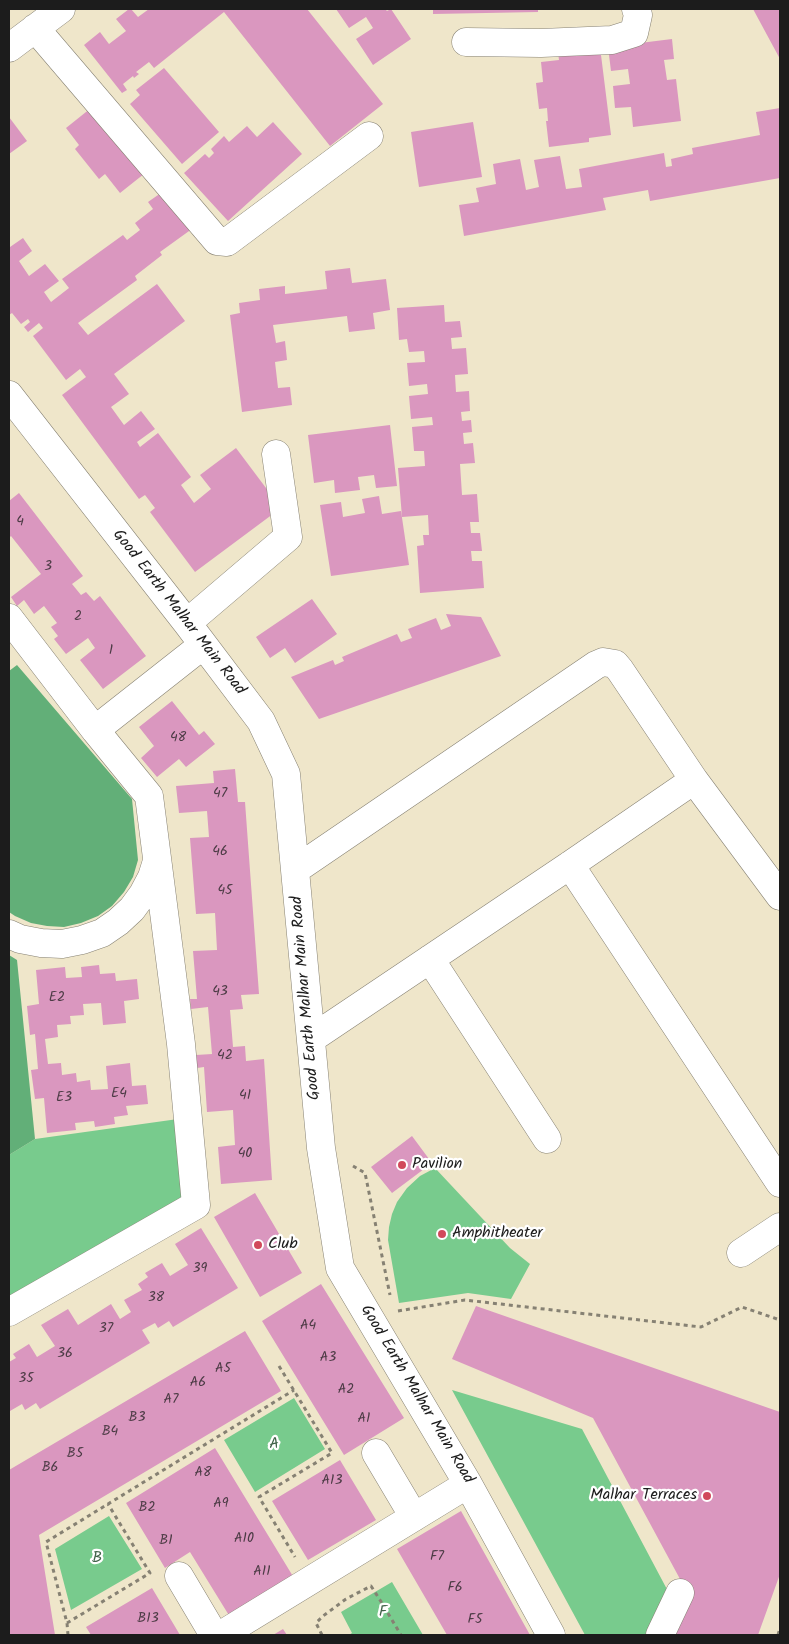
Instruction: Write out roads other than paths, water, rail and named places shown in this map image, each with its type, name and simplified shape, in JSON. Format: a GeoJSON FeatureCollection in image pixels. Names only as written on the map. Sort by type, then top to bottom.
{"type":"FeatureCollection","features":[{"type":"Feature","properties":{"kind":"street"},"geometry":{"type":"LineString","coordinates":[[9,48],[61,9]]}},
{"type":"Feature","properties":{"kind":"street"},"geometry":{"type":"LineString","coordinates":[[466,42],[541,43],[612,40],[634,33],[638,15],[636,9]]}},
{"type":"Feature","properties":{"kind":"street"},"geometry":{"type":"LineString","coordinates":[[36,28],[217,241],[227,242],[369,136]]}},
{"type":"Feature","properties":{"kind":"street","name":"Good Earth Malhar Main Road"},"geometry":{"type":"LineString","coordinates":[[9,395],[261,721],[286,774],[321,1148],[340,1268],[468,1484],[551,1635]]}},
{"type":"Feature","properties":{"kind":"street"},"geometry":{"type":"LineString","coordinates":[[187,623],[288,537],[276,454]]}},
{"type":"Feature","properties":{"kind":"street"},"geometry":{"type":"LineString","coordinates":[[9,618],[95,730],[149,796],[181,1044],[196,1205],[9,1312]]}},
{"type":"Feature","properties":{"kind":"street"},"geometry":{"type":"LineString","coordinates":[[95,730],[203,645]]}},
{"type":"Feature","properties":{"kind":"street"},"geometry":{"type":"LineString","coordinates":[[295,870],[596,664],[603,662],[615,664],[620,670],[694,780],[780,896]]}},
{"type":"Feature","properties":{"kind":"street"},"geometry":{"type":"LineString","coordinates":[[311,1039],[694,780]]}},
{"type":"Feature","properties":{"kind":"street"},"geometry":{"type":"LineString","coordinates":[[9,934],[41,944],[62,944],[102,933],[132,910],[152,877],[157,859]]}},
{"type":"Feature","properties":{"kind":"street"},"geometry":{"type":"LineString","coordinates":[[570,865],[780,1183]]}},
{"type":"Feature","properties":{"kind":"street"},"geometry":{"type":"LineString","coordinates":[[430,959],[547,1139]]}},
{"type":"Feature","properties":{"kind":"street"},"geometry":{"type":"LineString","coordinates":[[741,1253],[780,1227]]}},
{"type":"Feature","properties":{"kind":"street"},"geometry":{"type":"LineString","coordinates":[[376,1453],[414,1517]]}},
{"type":"Feature","properties":{"kind":"street"},"geometry":{"type":"LineString","coordinates":[[221,1635],[468,1484]]}},
{"type":"Feature","properties":{"kind":"street"},"geometry":{"type":"LineString","coordinates":[[179,1576],[214,1635]]}},
{"type":"Feature","properties":{"kind":"street"},"geometry":{"type":"LineString","coordinates":[[660,1635],[680,1593]]}},
{"type":"Feature","properties":{"kind":"place","name":"Pavilion"},"geometry":{"type":"Point","coordinates":[402,1165]}},
{"type":"Feature","properties":{"kind":"place","name":"Amphitheater"},"geometry":{"type":"Point","coordinates":[442,1234]}},
{"type":"Feature","properties":{"kind":"place","name":"Club"},"geometry":{"type":"Point","coordinates":[258,1245]}},
{"type":"Feature","properties":{"kind":"place","name":"Malhar Terraces"},"geometry":{"type":"Point","coordinates":[707,1496]}},
{"type":"Feature","properties":{"kind":"park label","name":"A"},"geometry":{"type":"Point","coordinates":[274,1445]}},
{"type":"Feature","properties":{"kind":"park label","name":"B"},"geometry":{"type":"Point","coordinates":[97,1559]}},
{"type":"Feature","properties":{"kind":"park label","name":"F"},"geometry":{"type":"Point","coordinates":[383,1613]}}]}
